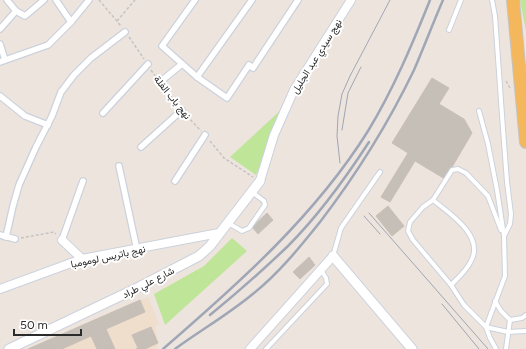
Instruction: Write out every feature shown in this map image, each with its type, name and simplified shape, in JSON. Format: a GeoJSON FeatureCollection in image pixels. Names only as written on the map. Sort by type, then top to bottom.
{"type":"FeatureCollection","features":[{"type":"Feature","properties":{"kind":"main road"},"geometry":{"type":"LineString","coordinates":[[513,0],[526,142]]}},
{"type":"Feature","properties":{"kind":"main road"},"geometry":{"type":"LineString","coordinates":[[517,31],[526,57]]}},
{"type":"Feature","properties":{"kind":"street"},"geometry":{"type":"LineString","coordinates":[[7,0],[16,11],[25,16],[44,0]]}},
{"type":"Feature","properties":{"kind":"street"},"geometry":{"type":"LineString","coordinates":[[56,0],[70,22]]}},
{"type":"Feature","properties":{"kind":"street"},"geometry":{"type":"LineString","coordinates":[[0,44],[3,61],[48,45],[89,0]]}},
{"type":"Feature","properties":{"kind":"street"},"geometry":{"type":"LineString","coordinates":[[196,0],[162,46],[197,77],[227,98],[249,65],[254,68],[297,0]]}},
{"type":"Feature","properties":{"kind":"street"},"geometry":{"type":"LineString","coordinates":[[197,77],[252,0]]}},
{"type":"Feature","properties":{"kind":"street","name":"نهج سيدي عبد الجليل"},"geometry":{"type":"LineString","coordinates":[[260,182],[274,135],[294,90],[351,0]]}},
{"type":"Feature","properties":{"kind":"street"},"geometry":{"type":"LineString","coordinates":[[0,29],[16,11]]}},
{"type":"Feature","properties":{"kind":"street"},"geometry":{"type":"LineString","coordinates":[[15,239],[3,236],[20,186],[36,147],[48,125],[61,92],[74,75],[91,58],[125,32]]}},
{"type":"Feature","properties":{"kind":"street"},"geometry":{"type":"LineString","coordinates":[[103,113],[148,64]]}},
{"type":"Feature","properties":{"kind":"street"},"geometry":{"type":"LineString","coordinates":[[160,82],[182,64]]}},
{"type":"Feature","properties":{"kind":"street"},"geometry":{"type":"LineString","coordinates":[[0,96],[25,116],[48,125]]}},
{"type":"Feature","properties":{"kind":"street"},"geometry":{"type":"LineString","coordinates":[[141,147],[182,110]]}},
{"type":"Feature","properties":{"kind":"street"},"geometry":{"type":"LineString","coordinates":[[175,181],[205,136]]}},
{"type":"Feature","properties":{"kind":"street"},"geometry":{"type":"LineString","coordinates":[[119,166],[137,250]]}},
{"type":"Feature","properties":{"kind":"street"},"geometry":{"type":"LineString","coordinates":[[82,259],[62,240],[83,181]]}},
{"type":"Feature","properties":{"kind":"street","name":"شارع علي طراد"},"geometry":{"type":"LineString","coordinates":[[8,349],[139,287],[199,256],[210,246],[260,182]]}},
{"type":"Feature","properties":{"kind":"street","name":"نهج باتريس لومومبا"},"geometry":{"type":"LineString","coordinates":[[0,289],[82,259],[137,250],[219,233]]}},
{"type":"Feature","properties":{"kind":"street"},"geometry":{"type":"LineString","coordinates":[[250,349],[333,256],[412,349]]}},
{"type":"Feature","properties":{"kind":"lane"},"geometry":{"type":"LineString","coordinates":[[449,30],[461,0]]}},
{"type":"Feature","properties":{"kind":"lane"},"geometry":{"type":"LineString","coordinates":[[492,0],[496,16],[502,129],[511,214],[510,224],[504,236]]}},
{"type":"Feature","properties":{"kind":"lane"},"geometry":{"type":"LineString","coordinates":[[479,111],[488,144],[504,236],[505,276],[486,327]]}},
{"type":"Feature","properties":{"kind":"lane"},"geometry":{"type":"LineString","coordinates":[[496,349],[486,327],[464,305],[408,231],[410,222],[423,207],[433,200],[452,170],[458,168],[466,173],[488,196],[504,236]]}},
{"type":"Feature","properties":{"kind":"lane"},"geometry":{"type":"LineString","coordinates":[[333,256],[341,228],[380,172]]}},
{"type":"Feature","properties":{"kind":"lane"},"geometry":{"type":"LineString","coordinates":[[228,223],[242,231],[250,228],[265,204],[264,201],[252,192]]}},
{"type":"Feature","properties":{"kind":"lane"},"geometry":{"type":"LineString","coordinates":[[433,200],[464,226],[473,240],[474,255],[471,262],[451,286]]}},
{"type":"Feature","properties":{"kind":"lane"},"geometry":{"type":"LineString","coordinates":[[266,349],[327,284],[326,278],[321,270]]}},
{"type":"Feature","properties":{"kind":"lane"},"geometry":{"type":"LineString","coordinates":[[495,301],[501,311],[510,320]]}},
{"type":"Feature","properties":{"kind":"lane"},"geometry":{"type":"LineString","coordinates":[[510,320],[522,318],[526,315]]}},
{"type":"Feature","properties":{"kind":"lane"},"geometry":{"type":"LineString","coordinates":[[506,349],[510,320]]}},
{"type":"Feature","properties":{"kind":"lane"},"geometry":{"type":"LineString","coordinates":[[486,327],[508,332],[526,331]]}},
{"type":"Feature","properties":{"kind":"path","name":"نهج باب الفلة"},"geometry":{"type":"LineString","coordinates":[[99,0],[117,21],[160,82],[182,110],[224,158],[260,182]]}},
{"type":"Feature","properties":{"kind":"path"},"geometry":{"type":"LineString","coordinates":[[117,21],[135,0]]}},
{"type":"Feature","properties":{"kind":"path"},"geometry":{"type":"LineString","coordinates":[[15,239],[54,232],[62,240]]}},
{"type":"Feature","properties":{"kind":"shaded area"},"geometry":{"type":"Polygon","coordinates":[[[148,297],[159,324],[155,326],[158,343],[156,349],[28,349],[148,297]]]}},
{"type":"Feature","properties":{"kind":"green space"},"geometry":{"type":"Polygon","coordinates":[[[520,0],[526,0],[526,31],[520,0]]]}},
{"type":"Feature","properties":{"kind":"green space"},"geometry":{"type":"Polygon","coordinates":[[[283,108],[256,175],[230,157],[283,108]]]}},
{"type":"Feature","properties":{"kind":"green space"},"geometry":{"type":"Polygon","coordinates":[[[232,238],[247,251],[165,325],[154,294],[204,266],[232,238]]]}},
{"type":"Feature","properties":{"kind":"building"},"geometry":{"type":"Polygon","coordinates":[[[432,78],[449,88],[439,104],[464,119],[472,133],[445,179],[415,161],[390,202],[381,197],[408,153],[392,143],[432,78]]]}},
{"type":"Feature","properties":{"kind":"building"},"geometry":{"type":"Polygon","coordinates":[[[388,206],[404,226],[392,236],[376,216],[388,206]]]}},
{"type":"Feature","properties":{"kind":"building"},"geometry":{"type":"Polygon","coordinates":[[[267,213],[273,220],[258,234],[252,227],[267,213]]]}},
{"type":"Feature","properties":{"kind":"building"},"geometry":{"type":"Polygon","coordinates":[[[309,257],[315,265],[300,279],[293,272],[309,257]]]}},
{"type":"Feature","properties":{"kind":"building"},"geometry":{"type":"Polygon","coordinates":[[[140,300],[145,312],[106,329],[115,349],[97,349],[91,336],[62,349],[28,349],[140,300]]]}},
{"type":"Feature","properties":{"kind":"building"},"geometry":{"type":"Polygon","coordinates":[[[151,327],[158,343],[145,349],[136,349],[138,348],[132,335],[151,327]]]}},
{"type":"Feature","properties":{"kind":"tram line"},"geometry":{"type":"LineString","coordinates":[[340,163],[337,136],[338,116],[342,94],[390,0]]}},
{"type":"Feature","properties":{"kind":"tram line"},"geometry":{"type":"LineString","coordinates":[[342,130],[348,93],[361,67]]}},
{"type":"Feature","properties":{"kind":"tram line"},"geometry":{"type":"LineString","coordinates":[[369,213],[488,349]]}},
{"type":"Feature","properties":{"kind":"tram line"},"geometry":{"type":"LineString","coordinates":[[364,216],[380,234]]}},
{"type":"Feature","properties":{"kind":"tram line"},"geometry":{"type":"LineString","coordinates":[[442,304],[479,349]]}},
{"type":"Feature","properties":{"kind":"railway"},"geometry":{"type":"LineString","coordinates":[[163,349],[274,248],[324,192],[347,162],[368,131],[386,100],[430,0]]}},
{"type":"Feature","properties":{"kind":"railway"},"geometry":{"type":"LineString","coordinates":[[175,349],[235,308],[263,285],[289,259],[320,222],[359,167],[393,110],[414,70],[443,0]]}},
{"type":"Feature","properties":{"kind":"railway"},"geometry":{"type":"LineString","coordinates":[[210,315],[288,246],[331,196],[351,170],[369,142]]}}]}
